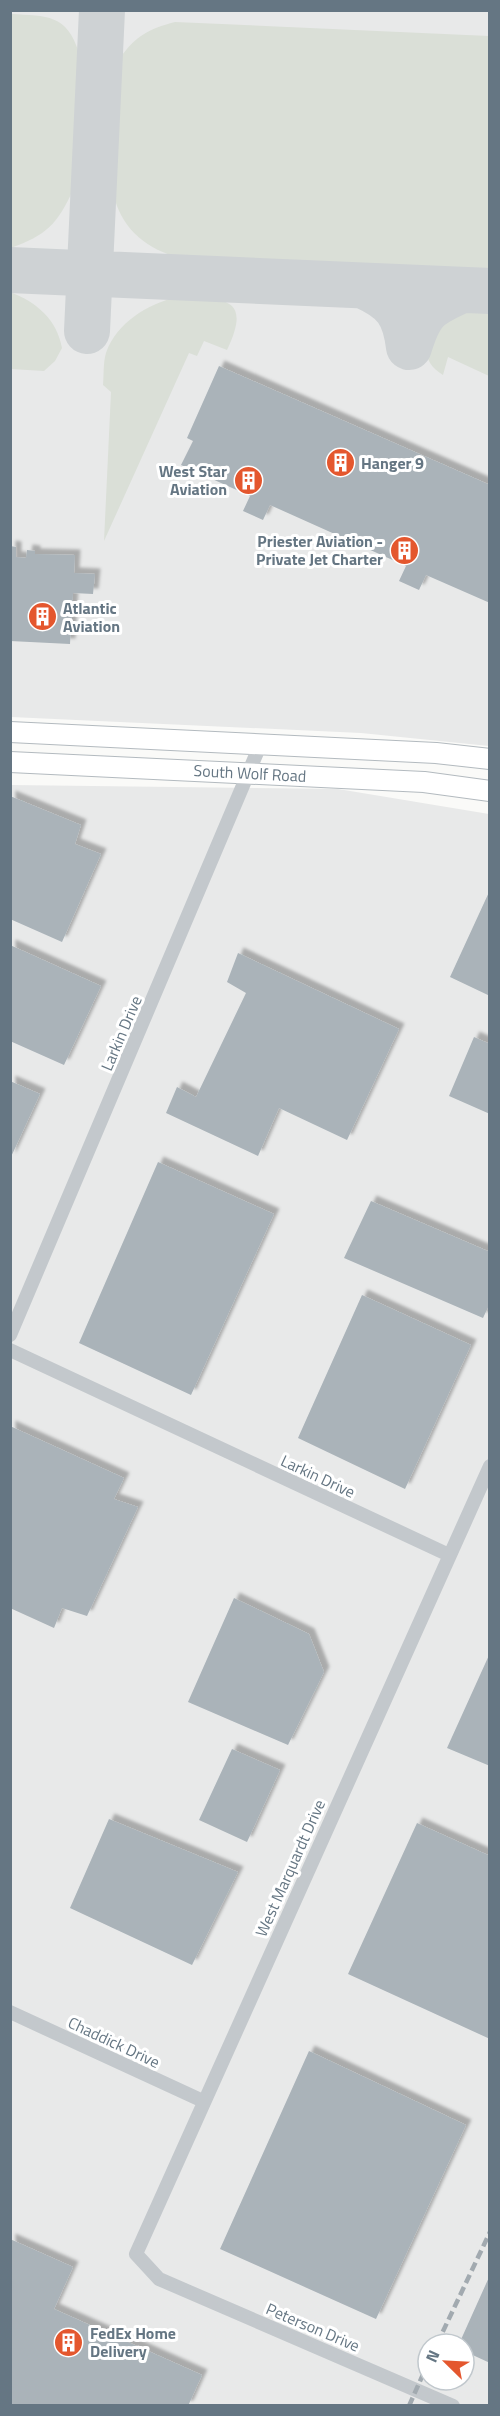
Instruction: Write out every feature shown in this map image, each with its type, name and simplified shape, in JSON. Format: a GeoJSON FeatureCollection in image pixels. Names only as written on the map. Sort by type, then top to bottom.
{"type":"FeatureCollection","features":[{"type":"Feature","properties":{"kind":"main road","name":"South Wolf Road"},"geometry":{"type":"LineString","coordinates":[[10,732],[261,743],[436,753],[489,759]]}},
{"type":"Feature","properties":{"kind":"main road","name":"South Wolf Road"},"geometry":{"type":"LineString","coordinates":[[10,762],[424,782],[489,790]]}},
{"type":"Feature","properties":{"kind":"street","name":"Larkin Drive"},"geometry":{"type":"LineString","coordinates":[[10,1335],[261,743]]}},
{"type":"Feature","properties":{"kind":"street","name":"Larkin Drive"},"geometry":{"type":"LineString","coordinates":[[10,1350],[449,1555]]}},
{"type":"Feature","properties":{"kind":"street","name":"West Marquardt Drive"},"geometry":{"type":"LineString","coordinates":[[159,2279],[136,2254],[489,1466]]}},
{"type":"Feature","properties":{"kind":"street","name":"Chaddick Drive"},"geometry":{"type":"LineString","coordinates":[[10,2012],[203,2101]]}},
{"type":"Feature","properties":{"kind":"street","name":"Peterson Drive"},"geometry":{"type":"LineString","coordinates":[[159,2279],[453,2406]]}},
{"type":"Feature","properties":{"kind":"shaded area"},"geometry":{"type":"Polygon","coordinates":[[[11,11],[489,11],[489,746],[361,733],[11,717],[11,11]]]}},
{"type":"Feature","properties":{"kind":"shaded area"},"geometry":{"type":"Polygon","coordinates":[[[11,14],[35,15],[62,24],[74,40],[79,53],[73,190],[56,220],[49,227],[33,238],[11,248],[11,14]]]}},
{"type":"Feature","properties":{"kind":"shaded area"},"geometry":{"type":"Polygon","coordinates":[[[175,22],[489,36],[489,273],[186,259],[149,245],[130,228],[123,218],[112,188],[120,58],[143,34],[175,22]]]}},
{"type":"Feature","properties":{"kind":"shaded area"},"geometry":{"type":"Polygon","coordinates":[[[10,292],[37,307],[56,329],[62,348],[55,361],[44,371],[11,369],[10,292]]]}},
{"type":"Feature","properties":{"kind":"shaded area"},"geometry":{"type":"Polygon","coordinates":[[[176,297],[219,300],[228,303],[234,309],[237,318],[234,331],[227,350],[204,341],[197,356],[189,353],[104,541],[111,392],[103,385],[106,353],[118,332],[134,316],[176,297]]]}},
{"type":"Feature","properties":{"kind":"shaded area"},"geometry":{"type":"Polygon","coordinates":[[[468,311],[489,312],[489,376],[448,357],[443,375],[433,367],[428,357],[427,347],[437,329],[446,321],[468,311]]]}},
{"type":"Feature","properties":{"kind":"shaded area"},"geometry":{"type":"Polygon","coordinates":[[[11,785],[338,789],[489,814],[489,2405],[11,2406],[11,785]]]}},
{"type":"Feature","properties":{"kind":"building","name":"Hanger 9"},"geometry":{"type":"Polygon","coordinates":[[[219,366],[490,485],[490,603],[426,575],[419,590],[399,581],[406,566],[270,505],[263,520],[243,511],[250,496],[181,465],[193,441],[187,438],[219,366]]]}},
{"type":"Feature","properties":{"kind":"building","name":"Atlantic Aviation"},"geometry":{"type":"Polygon","coordinates":[[[10,546],[16,547],[16,557],[26,558],[27,550],[35,551],[35,554],[75,555],[74,573],[95,574],[93,594],[73,593],[70,644],[10,641],[10,546]]]}},
{"type":"Feature","properties":{"kind":"building"},"geometry":{"type":"Polygon","coordinates":[[[10,796],[81,825],[75,844],[101,854],[62,942],[10,919],[10,796]]]}},
{"type":"Feature","properties":{"kind":"building"},"geometry":{"type":"Polygon","coordinates":[[[490,890],[490,996],[450,977],[490,890]]]}},
{"type":"Feature","properties":{"kind":"building"},"geometry":{"type":"Polygon","coordinates":[[[10,945],[101,986],[64,1065],[10,1041],[10,945]]]}},
{"type":"Feature","properties":{"kind":"building"},"geometry":{"type":"Polygon","coordinates":[[[238,953],[399,1029],[347,1140],[279,1108],[258,1156],[166,1113],[177,1087],[196,1097],[246,993],[227,982],[238,953]]]}},
{"type":"Feature","properties":{"kind":"building"},"geometry":{"type":"Polygon","coordinates":[[[474,1037],[490,1044],[490,1114],[449,1096],[474,1037]]]}},
{"type":"Feature","properties":{"kind":"building"},"geometry":{"type":"Polygon","coordinates":[[[10,1081],[40,1094],[10,1159],[10,1081]]]}},
{"type":"Feature","properties":{"kind":"building"},"geometry":{"type":"Polygon","coordinates":[[[158,1162],[274,1214],[191,1395],[79,1343],[158,1162]]]}},
{"type":"Feature","properties":{"kind":"building"},"geometry":{"type":"Polygon","coordinates":[[[371,1201],[490,1252],[490,1303],[483,1318],[344,1258],[371,1201]]]}},
{"type":"Feature","properties":{"kind":"building"},"geometry":{"type":"Polygon","coordinates":[[[362,1295],[471,1345],[405,1489],[298,1438],[362,1295]]]}},
{"type":"Feature","properties":{"kind":"building"},"geometry":{"type":"Polygon","coordinates":[[[10,1426],[124,1478],[114,1499],[138,1507],[87,1616],[62,1608],[54,1628],[10,1608],[10,1426]]]}},
{"type":"Feature","properties":{"kind":"building"},"geometry":{"type":"Polygon","coordinates":[[[234,1598],[309,1634],[324,1672],[288,1745],[188,1702],[234,1598]]]}},
{"type":"Feature","properties":{"kind":"building"},"geometry":{"type":"Polygon","coordinates":[[[490,1653],[490,1766],[447,1748],[490,1653]]]}},
{"type":"Feature","properties":{"kind":"building"},"geometry":{"type":"Polygon","coordinates":[[[232,1749],[280,1770],[247,1842],[199,1820],[232,1749]]]}},
{"type":"Feature","properties":{"kind":"building"},"geometry":{"type":"Polygon","coordinates":[[[109,1819],[238,1872],[192,1965],[70,1908],[109,1819]]]}},
{"type":"Feature","properties":{"kind":"building"},"geometry":{"type":"Polygon","coordinates":[[[417,1823],[490,1856],[490,2039],[348,1974],[417,1823]]]}},
{"type":"Feature","properties":{"kind":"building"},"geometry":{"type":"Polygon","coordinates":[[[309,2051],[466,2125],[376,2319],[220,2249],[309,2051]]]}},
{"type":"Feature","properties":{"kind":"building","name":"FedEx Home Delivery"},"geometry":{"type":"Polygon","coordinates":[[[10,2239],[73,2267],[54,2309],[202,2375],[188,2406],[10,2406],[10,2239]]]}},
{"type":"Feature","properties":{"kind":"building"},"geometry":{"type":"Polygon","coordinates":[[[490,2275],[490,2363],[476,2357],[476,2332],[464,2332],[490,2275]]]}},
{"type":"Feature","properties":{"kind":"taxiway"},"geometry":{"type":"LineString","coordinates":[[87,331],[102,10]]}},
{"type":"Feature","properties":{"kind":"taxiway"},"geometry":{"type":"LineString","coordinates":[[10,270],[490,291]]}},
{"type":"Feature","properties":{"kind":"taxiway"},"geometry":{"type":"LineString","coordinates":[[364,286],[384,297],[397,309],[405,325],[409,347],[421,317],[440,300],[462,290]]}},
{"type":"Feature","properties":{"kind":"railway"},"geometry":{"type":"LineString","coordinates":[[443,2332],[490,2232]]}},
{"type":"Feature","properties":{"kind":"railway"},"geometry":{"type":"LineString","coordinates":[[409,2406],[416,2390]]}},
{"type":"Feature","properties":{"kind":"place","name":"Hanger 9"},"geometry":{"type":"Point","coordinates":[340,463]}},
{"type":"Feature","properties":{"kind":"place","name":"West Star Aviation"},"geometry":{"type":"Point","coordinates":[248,480]}},
{"type":"Feature","properties":{"kind":"place","name":"Priester Aviation - Private Jet Charter"},"geometry":{"type":"Point","coordinates":[404,550]}},
{"type":"Feature","properties":{"kind":"place","name":"Atlantic Aviation"},"geometry":{"type":"Point","coordinates":[42,617]}},
{"type":"Feature","properties":{"kind":"place","name":"FedEx Home Delivery"},"geometry":{"type":"Point","coordinates":[69,2342]}}]}
